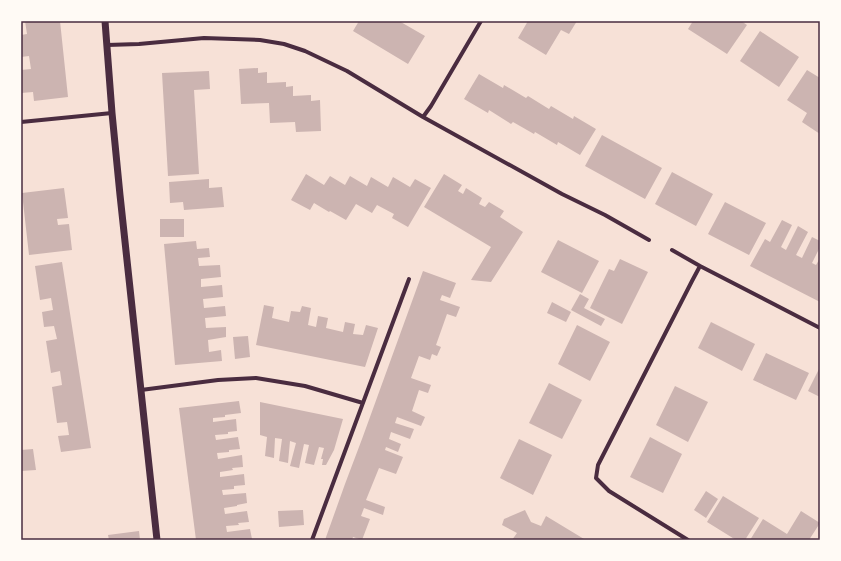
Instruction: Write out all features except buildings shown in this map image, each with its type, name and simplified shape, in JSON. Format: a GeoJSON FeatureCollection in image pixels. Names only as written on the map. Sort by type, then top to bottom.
{"type":"FeatureCollection","features":[{"type":"Feature","properties":{"kind":"street"},"geometry":{"type":"LineString","coordinates":[[105,21],[112,113],[157,540]]}},
{"type":"Feature","properties":{"kind":"street"},"geometry":{"type":"LineString","coordinates":[[424,117],[481,21]]}},
{"type":"Feature","properties":{"kind":"street"},"geometry":{"type":"LineString","coordinates":[[106,45],[204,38],[260,40],[284,44],[305,51],[347,71],[424,117],[562,194],[605,215],[649,240]]}},
{"type":"Feature","properties":{"kind":"street"},"geometry":{"type":"LineString","coordinates":[[21,122],[112,113]]}},
{"type":"Feature","properties":{"kind":"street"},"geometry":{"type":"LineString","coordinates":[[672,250],[820,328]]}},
{"type":"Feature","properties":{"kind":"street"},"geometry":{"type":"LineString","coordinates":[[688,540],[609,491],[596,478],[598,465],[700,266]]}},
{"type":"Feature","properties":{"kind":"street"},"geometry":{"type":"LineString","coordinates":[[312,540],[409,279]]}},
{"type":"Feature","properties":{"kind":"street"},"geometry":{"type":"LineString","coordinates":[[141,390],[218,380],[256,378],[305,386],[363,403]]}}]}
